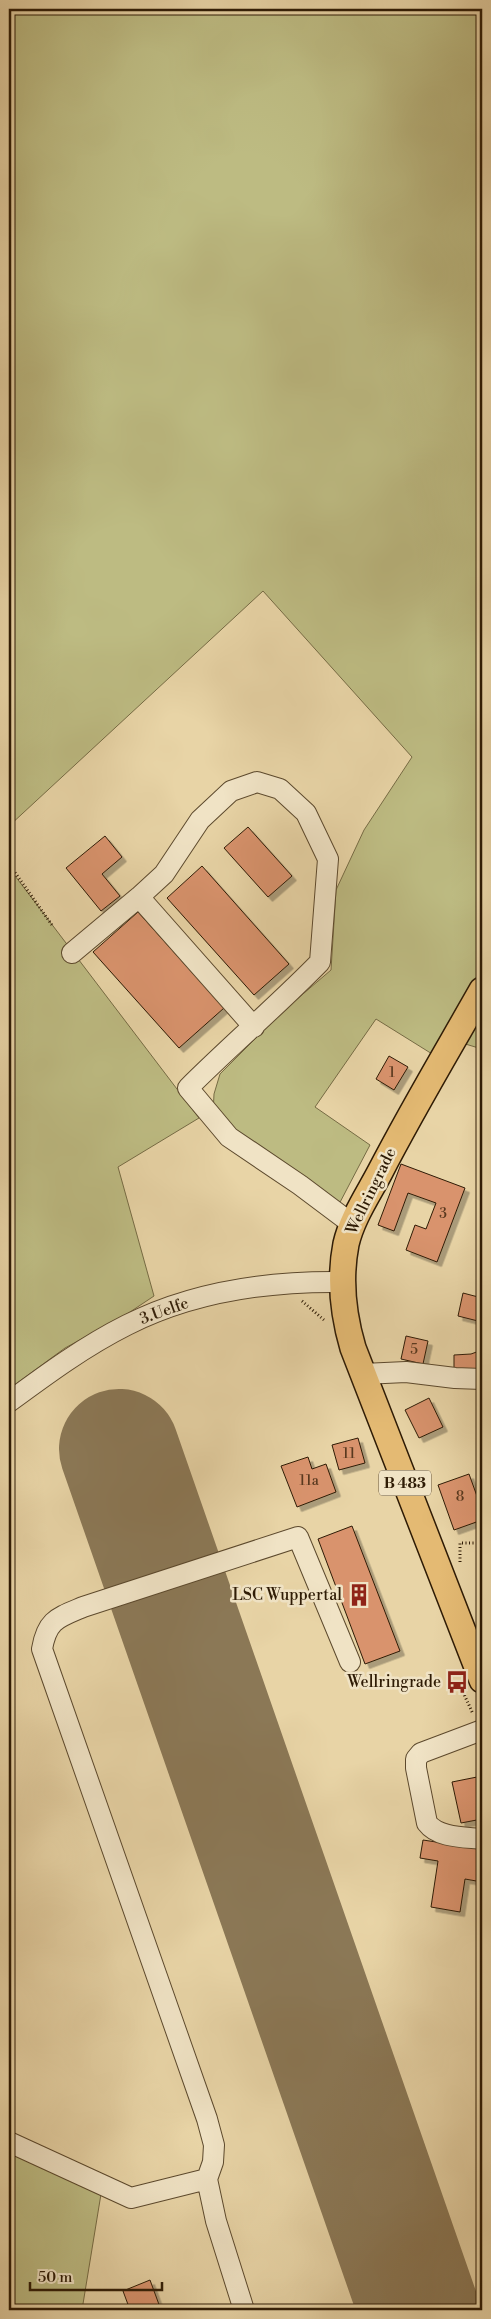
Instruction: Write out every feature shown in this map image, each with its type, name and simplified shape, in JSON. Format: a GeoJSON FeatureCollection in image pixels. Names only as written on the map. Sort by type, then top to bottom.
{"type":"FeatureCollection","features":[{"type":"Feature","properties":{"kind":"main road","name":"Wellringrade"},"geometry":{"type":"LineString","coordinates":[[482,990],[402,1130],[352,1224],[346,1243],[342,1282],[346,1326],[362,1374],[450,1593],[482,1680]]}},
{"type":"Feature","properties":{"kind":"street"},"geometry":{"type":"LineString","coordinates":[[72,953],[164,874],[200,820],[231,791],[257,782],[280,789],[306,813],[328,859],[320,962],[254,1027],[226,1049],[188,1088],[229,1137],[300,1185],[352,1224]]}},
{"type":"Feature","properties":{"kind":"street"},"geometry":{"type":"LineString","coordinates":[[139,897],[254,1027]]}},
{"type":"Feature","properties":{"kind":"street","name":"3.Uelfe"},"geometry":{"type":"LineString","coordinates":[[9,1402],[71,1356],[128,1324],[183,1302],[267,1285],[342,1282]]}},
{"type":"Feature","properties":{"kind":"street"},"geometry":{"type":"LineString","coordinates":[[362,1374],[406,1372],[454,1378],[482,1379]]}},
{"type":"Feature","properties":{"kind":"street"},"geometry":{"type":"LineString","coordinates":[[244,2310],[216,2221],[207,2179],[213,2162],[214,2145],[207,2119],[42,1649],[45,1631],[60,1617],[83,1607],[298,1537],[350,1662]]}},
{"type":"Feature","properties":{"kind":"street"},"geometry":{"type":"LineString","coordinates":[[482,1730],[421,1753],[416,1759],[416,1768],[427,1823],[431,1828],[440,1832],[482,1839]]}},
{"type":"Feature","properties":{"kind":"street"},"geometry":{"type":"LineString","coordinates":[[9,2142],[131,2198],[207,2179]]}},
{"type":"Feature","properties":{"kind":"path"},"geometry":{"type":"LineString","coordinates":[[9,864],[52,925]]}},
{"type":"Feature","properties":{"kind":"path"},"geometry":{"type":"LineString","coordinates":[[450,1593],[458,1580],[460,1543],[482,1543]]}},
{"type":"Feature","properties":{"kind":"shaded area"},"geometry":{"type":"Polygon","coordinates":[[[9,9],[482,9],[482,978],[437,1057],[376,1019],[315,1107],[370,1145],[337,1208],[213,1115],[214,1094],[220,1074],[283,1011],[331,970],[336,890],[364,830],[412,757],[263,591],[9,826],[9,9]]]}},
{"type":"Feature","properties":{"kind":"shaded area"},"geometry":{"type":"Polygon","coordinates":[[[9,868],[199,1118],[118,1167],[154,1296],[124,1316],[65,1348],[9,1389],[9,868]]]}},
{"type":"Feature","properties":{"kind":"shaded area"},"geometry":{"type":"Polygon","coordinates":[[[482,1007],[482,1049],[462,1043],[482,1007]]]}},
{"type":"Feature","properties":{"kind":"shaded area"},"geometry":{"type":"Polygon","coordinates":[[[9,2149],[101,2194],[82,2310],[9,2310],[9,2149]]]}},
{"type":"Feature","properties":{"kind":"building"},"geometry":{"type":"Polygon","coordinates":[[[248,827],[292,876],[268,897],[224,848],[248,827]]]}},
{"type":"Feature","properties":{"kind":"building"},"geometry":{"type":"Polygon","coordinates":[[[105,836],[122,857],[102,874],[120,896],[101,911],[66,868],[105,836]]]}},
{"type":"Feature","properties":{"kind":"building"},"geometry":{"type":"Polygon","coordinates":[[[202,866],[289,964],[254,995],[167,898],[202,866]]]}},
{"type":"Feature","properties":{"kind":"building"},"geometry":{"type":"Polygon","coordinates":[[[138,912],[224,1008],[179,1048],[93,952],[138,912]]]}},
{"type":"Feature","properties":{"kind":"building"},"geometry":{"type":"Polygon","coordinates":[[[389,1056],[408,1067],[394,1090],[376,1079],[389,1056]]]}},
{"type":"Feature","properties":{"kind":"building"},"geometry":{"type":"Polygon","coordinates":[[[401,1164],[465,1188],[437,1262],[406,1250],[415,1225],[426,1229],[436,1203],[408,1193],[394,1231],[378,1225],[401,1164]]]}},
{"type":"Feature","properties":{"kind":"building"},"geometry":{"type":"Polygon","coordinates":[[[463,1293],[482,1298],[482,1322],[458,1316],[463,1293]]]}},
{"type":"Feature","properties":{"kind":"building"},"geometry":{"type":"Polygon","coordinates":[[[406,1336],[428,1341],[423,1364],[401,1359],[406,1336]]]}},
{"type":"Feature","properties":{"kind":"building"},"geometry":{"type":"Polygon","coordinates":[[[482,1350],[482,1369],[454,1372],[454,1355],[471,1354],[482,1350]]]}},
{"type":"Feature","properties":{"kind":"building"},"geometry":{"type":"Polygon","coordinates":[[[429,1398],[443,1427],[419,1438],[405,1410],[429,1398]]]}},
{"type":"Feature","properties":{"kind":"building"},"geometry":{"type":"Polygon","coordinates":[[[358,1438],[365,1463],[339,1470],[332,1445],[358,1438]]]}},
{"type":"Feature","properties":{"kind":"building"},"geometry":{"type":"Polygon","coordinates":[[[308,1457],[312,1469],[326,1464],[336,1492],[297,1507],[281,1466],[308,1457]]]}},
{"type":"Feature","properties":{"kind":"building"},"geometry":{"type":"Polygon","coordinates":[[[469,1474],[482,1510],[482,1520],[454,1530],[438,1485],[469,1474]]]}},
{"type":"Feature","properties":{"kind":"building","name":"LSC Wuppertal"},"geometry":{"type":"Polygon","coordinates":[[[352,1526],[400,1651],[365,1664],[318,1539],[352,1526]]]}},
{"type":"Feature","properties":{"kind":"building"},"geometry":{"type":"Polygon","coordinates":[[[482,1776],[482,1819],[461,1823],[452,1782],[482,1776]]]}},
{"type":"Feature","properties":{"kind":"building"},"geometry":{"type":"Polygon","coordinates":[[[423,1840],[482,1849],[482,1882],[465,1879],[460,1912],[431,1907],[438,1861],[420,1858],[423,1840]]]}},
{"type":"Feature","properties":{"kind":"building"},"geometry":{"type":"Polygon","coordinates":[[[150,2280],[161,2310],[130,2310],[123,2291],[150,2280]]]}},
{"type":"Feature","properties":{"kind":"runway"},"geometry":{"type":"LineString","coordinates":[[119,1449],[419,2310]]}},
{"type":"Feature","properties":{"kind":"place","name":"LSC Wuppertal"},"geometry":{"type":"Point","coordinates":[359,1595]}},
{"type":"Feature","properties":{"kind":"place","name":"Wellringrade"},"geometry":{"type":"Point","coordinates":[457,1682]}}]}
